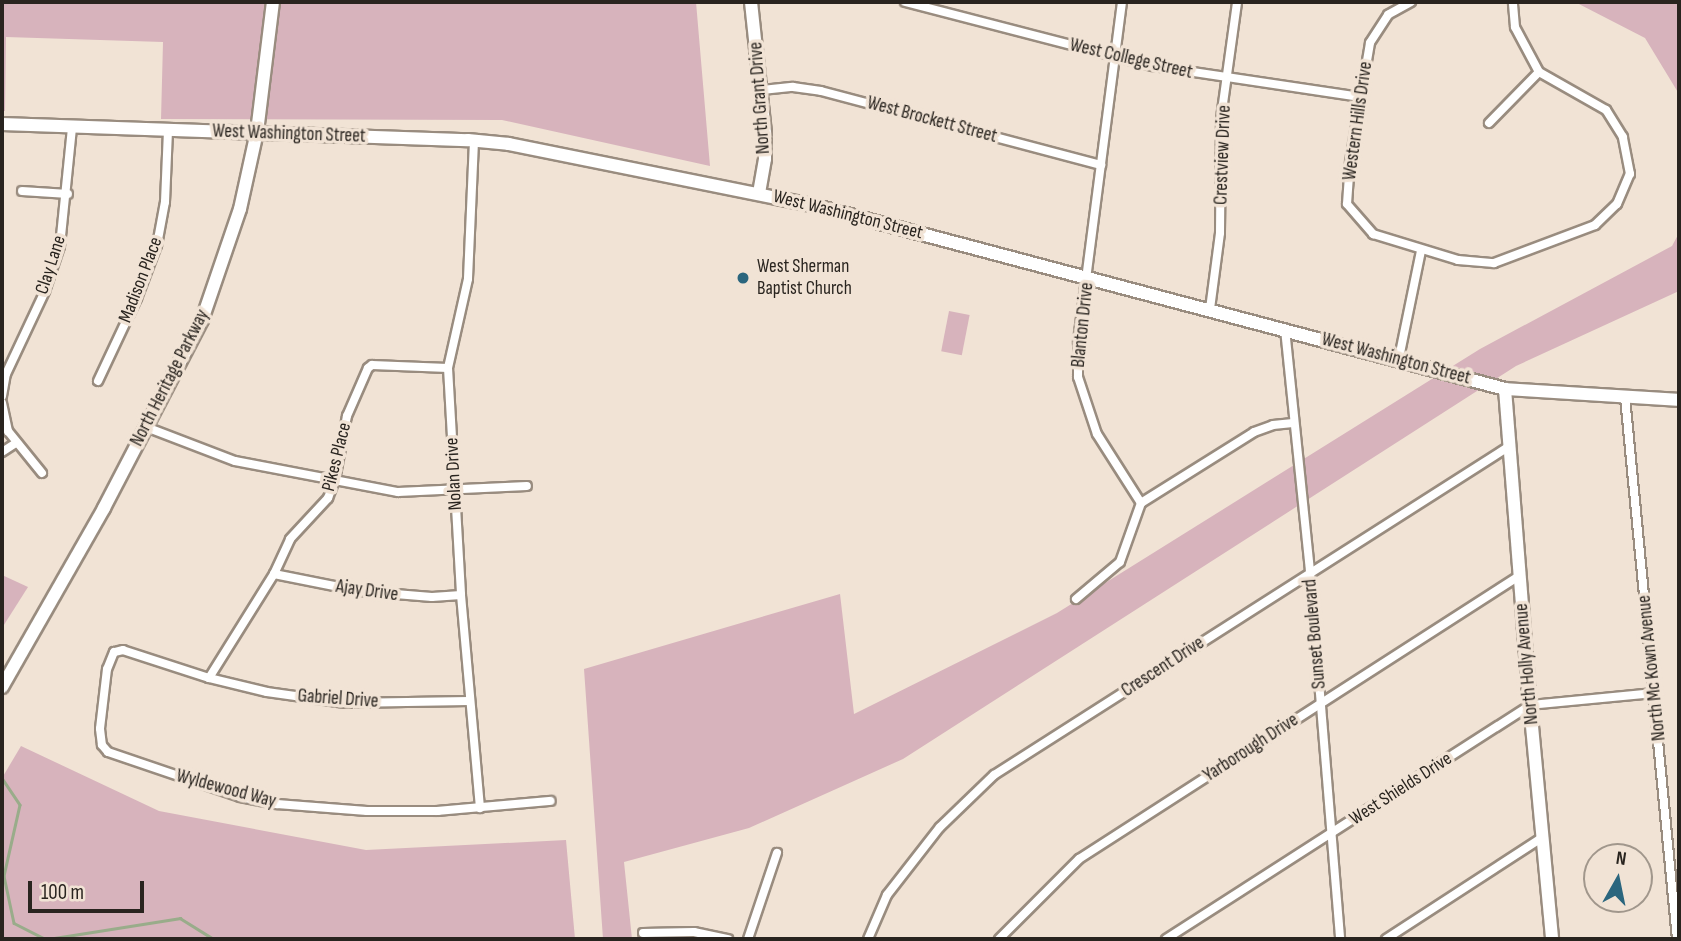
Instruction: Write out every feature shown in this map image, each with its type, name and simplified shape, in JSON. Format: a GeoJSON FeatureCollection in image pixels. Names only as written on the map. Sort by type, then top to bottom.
{"type":"FeatureCollection","features":[{"type":"Feature","properties":{"kind":"street","name":"North Heritage Parkway"},"geometry":{"type":"LineString","coordinates":[[2,686],[146,427],[202,320],[240,209],[257,132],[273,2]]}},
{"type":"Feature","properties":{"kind":"street","name":"North Grant Drive"},"geometry":{"type":"LineString","coordinates":[[751,2],[762,90],[765,159],[759,193]]}},
{"type":"Feature","properties":{"kind":"street","name":"West College Street"},"geometry":{"type":"LineString","coordinates":[[905,2],[1179,72],[1360,97]]}},
{"type":"Feature","properties":{"kind":"street","name":"Blanton Drive"},"geometry":{"type":"LineString","coordinates":[[1122,2],[1077,357],[1081,393],[1097,434],[1141,503]]}},
{"type":"Feature","properties":{"kind":"street","name":"Crestview Drive"},"geometry":{"type":"LineString","coordinates":[[1210,309],[1220,233],[1220,140],[1237,2]]}},
{"type":"Feature","properties":{"kind":"street","name":"Western Hills Drive"},"geometry":{"type":"LineString","coordinates":[[1411,2],[1388,15],[1370,43],[1360,97],[1347,204],[1373,234],[1421,251],[1458,260],[1494,263],[1595,225],[1617,204],[1630,174],[1623,137],[1606,110],[1539,72]]}},
{"type":"Feature","properties":{"kind":"street"},"geometry":{"type":"LineString","coordinates":[[1489,123],[1539,72],[1515,27],[1513,2]]}},
{"type":"Feature","properties":{"kind":"street","name":"West Brockett Street"},"geometry":{"type":"LineString","coordinates":[[762,90],[793,87],[821,91],[1101,165]]}},
{"type":"Feature","properties":{"kind":"street","name":"West Washington Street"},"geometry":{"type":"LineString","coordinates":[[2,124],[474,141],[546,150],[759,193],[1088,276],[1506,389],[1679,400]]}},
{"type":"Feature","properties":{"kind":"street","name":"Clay Lane"},"geometry":{"type":"LineString","coordinates":[[2,396],[6,374],[45,291],[60,246],[68,194],[72,127]]}},
{"type":"Feature","properties":{"kind":"street","name":"Madison Place"},"geometry":{"type":"LineString","coordinates":[[98,382],[137,298],[157,245],[165,202],[168,131]]}},
{"type":"Feature","properties":{"kind":"street","name":"Nolan Drive"},"geometry":{"type":"LineString","coordinates":[[474,141],[468,279],[448,368],[461,595],[480,808]]}},
{"type":"Feature","properties":{"kind":"street"},"geometry":{"type":"LineString","coordinates":[[22,191],[68,194]]}},
{"type":"Feature","properties":{"kind":"street"},"geometry":{"type":"LineString","coordinates":[[1399,358],[1421,251]]}},
{"type":"Feature","properties":{"kind":"street","name":"Sunset Boulevard"},"geometry":{"type":"LineString","coordinates":[[1285,330],[1310,572],[1340,939]]}},
{"type":"Feature","properties":{"kind":"street","name":"Pikes Place"},"geometry":{"type":"LineString","coordinates":[[209,678],[274,574],[290,540],[319,511],[335,480],[347,416],[368,368],[372,365],[448,368]]}},
{"type":"Feature","properties":{"kind":"street","name":"North Holly Avenue"},"geometry":{"type":"LineString","coordinates":[[1506,389],[1508,447],[1552,939]]}},
{"type":"Feature","properties":{"kind":"street","name":"North Mc Kown Avenue"},"geometry":{"type":"LineString","coordinates":[[1625,397],[1655,693],[1676,939]]}},
{"type":"Feature","properties":{"kind":"street"},"geometry":{"type":"LineString","coordinates":[[2,403],[8,431],[42,473]]}},
{"type":"Feature","properties":{"kind":"street"},"geometry":{"type":"LineString","coordinates":[[1076,599],[1119,562],[1141,503],[1254,432],[1273,425],[1293,423]]}},
{"type":"Feature","properties":{"kind":"street"},"geometry":{"type":"LineString","coordinates":[[146,427],[235,461],[398,492],[527,486]]}},
{"type":"Feature","properties":{"kind":"street"},"geometry":{"type":"LineString","coordinates":[[2,452],[16,443]]}},
{"type":"Feature","properties":{"kind":"street","name":"Crescent Drive"},"geometry":{"type":"LineString","coordinates":[[868,939],[887,895],[940,827],[994,775],[1508,447]]}},
{"type":"Feature","properties":{"kind":"street","name":"Ajay Drive"},"geometry":{"type":"LineString","coordinates":[[274,574],[359,592],[411,597],[461,595]]}},
{"type":"Feature","properties":{"kind":"street","name":"Yarborough Drive"},"geometry":{"type":"LineString","coordinates":[[999,939],[1079,859],[1519,576]]}},
{"type":"Feature","properties":{"kind":"street","name":"Wyldewood Way"},"geometry":{"type":"LineString","coordinates":[[209,678],[123,649],[114,652],[107,669],[103,697],[102,745],[108,752],[190,781],[276,804],[367,811],[480,808],[551,801]]}},
{"type":"Feature","properties":{"kind":"street","name":"Gabriel Drive"},"geometry":{"type":"LineString","coordinates":[[209,678],[267,692],[345,703],[470,701]]}},
{"type":"Feature","properties":{"kind":"street","name":"West Shields Drive"},"geometry":{"type":"LineString","coordinates":[[1166,939],[1530,705],[1655,693]]}},
{"type":"Feature","properties":{"kind":"street"},"geometry":{"type":"LineString","coordinates":[[1386,939],[1543,837]]}},
{"type":"Feature","properties":{"kind":"street"},"geometry":{"type":"LineString","coordinates":[[748,939],[777,853]]}},
{"type":"Feature","properties":{"kind":"street"},"geometry":{"type":"LineString","coordinates":[[643,933],[694,932],[728,939]]}},
{"type":"Feature","properties":{"kind":"shaded area"},"geometry":{"type":"Polygon","coordinates":[[[2,2],[696,2],[710,166],[502,120],[161,119],[163,42],[6,37],[5,111],[2,111],[2,2]]]}},
{"type":"Feature","properties":{"kind":"shaded area"},"geometry":{"type":"Polygon","coordinates":[[[1575,2],[1679,2],[1679,94],[1645,38],[1575,2]]]}},
{"type":"Feature","properties":{"kind":"shaded area"},"geometry":{"type":"Polygon","coordinates":[[[1679,233],[1679,291],[1516,366],[903,759],[749,828],[624,862],[632,939],[603,939],[584,669],[840,594],[854,714],[1057,613],[1480,349],[1672,246],[1679,233]]]}},
{"type":"Feature","properties":{"kind":"shaded area"},"geometry":{"type":"Polygon","coordinates":[[[949,311],[970,315],[962,355],[941,351],[949,311]]]}},
{"type":"Feature","properties":{"kind":"shaded area"},"geometry":{"type":"Polygon","coordinates":[[[2,575],[28,587],[2,628],[2,575]]]}},
{"type":"Feature","properties":{"kind":"shaded area"},"geometry":{"type":"Polygon","coordinates":[[[21,746],[159,811],[366,850],[566,840],[575,939],[2,939],[2,778],[21,746]]]}},
{"type":"Feature","properties":{"kind":"waterway"},"geometry":{"type":"LineString","coordinates":[[2,778],[20,805],[4,876],[14,923],[45,939]]}},
{"type":"Feature","properties":{"kind":"waterway"},"geometry":{"type":"LineString","coordinates":[[48,939],[180,918],[213,939]]}},
{"type":"Feature","properties":{"kind":"place","name":"West Sherman Baptist Church"},"geometry":{"type":"Point","coordinates":[743,278]}}]}
